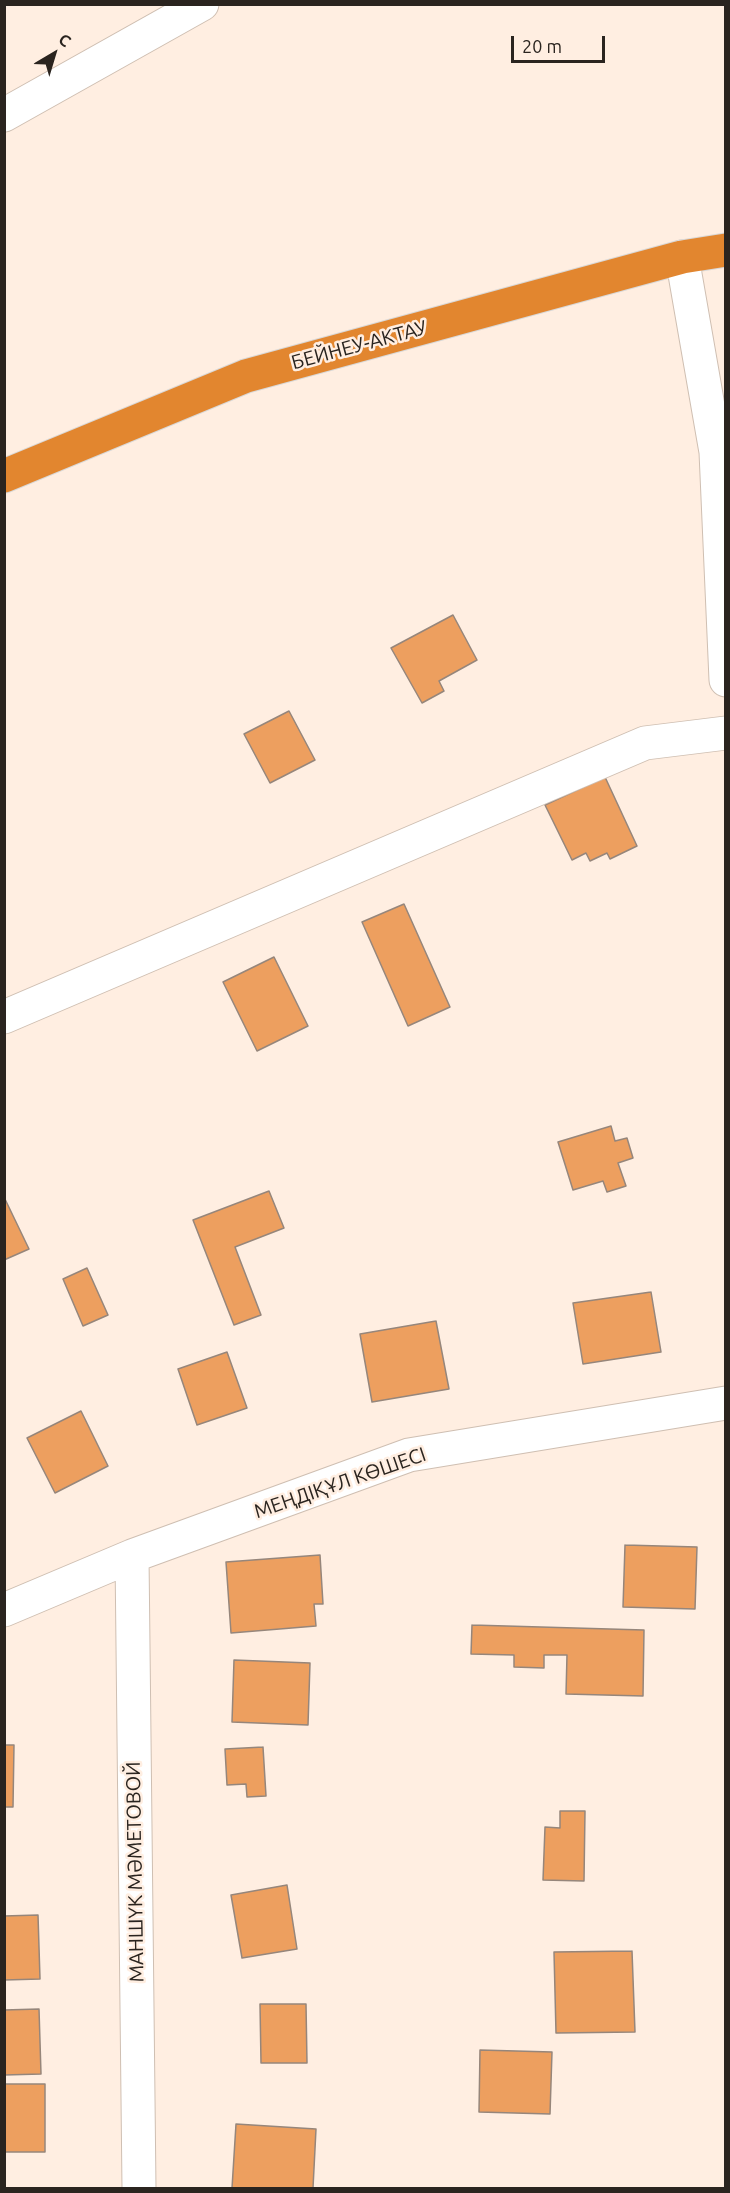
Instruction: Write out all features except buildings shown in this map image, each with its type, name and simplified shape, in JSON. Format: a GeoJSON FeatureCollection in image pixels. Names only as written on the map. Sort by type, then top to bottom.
{"type":"FeatureCollection","features":[{"type":"Feature","properties":{"kind":"highway","name":"БЕЙНЕУ-АКТАУ"},"geometry":{"type":"LineString","coordinates":[[4,476],[246,376],[682,257],[726,250]]}},
{"type":"Feature","properties":{"kind":"street"},"geometry":{"type":"LineString","coordinates":[[4,115],[202,4]]}},
{"type":"Feature","properties":{"kind":"street"},"geometry":{"type":"LineString","coordinates":[[682,257],[716,452],[726,680]]}},
{"type":"Feature","properties":{"kind":"street"},"geometry":{"type":"LineString","coordinates":[[4,1017],[645,743],[726,733]]}},
{"type":"Feature","properties":{"kind":"street","name":"МЕҢДІҚҰЛ КӨШЕСІ"},"geometry":{"type":"LineString","coordinates":[[4,1610],[132,1556],[408,1455],[726,1403]]}},
{"type":"Feature","properties":{"kind":"street","name":"МАНШҮК МӘМЕТОВОЙ"},"geometry":{"type":"LineString","coordinates":[[132,1556],[139,2188]]}}]}
